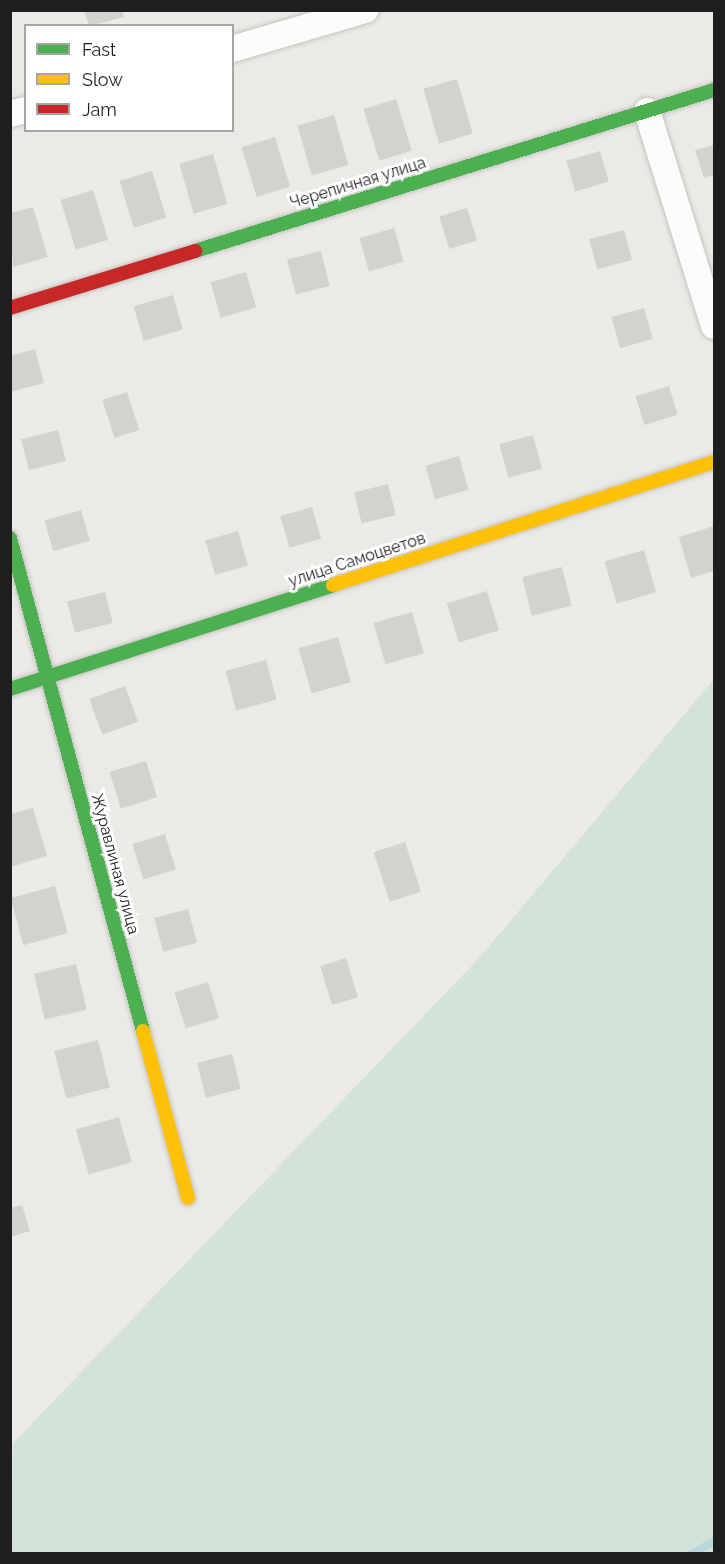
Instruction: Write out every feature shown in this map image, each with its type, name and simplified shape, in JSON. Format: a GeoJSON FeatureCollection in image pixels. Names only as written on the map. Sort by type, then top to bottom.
{"type":"FeatureCollection","features":[{"type":"Feature","properties":{"kind":"street"},"geometry":{"type":"LineString","coordinates":[[234,48],[365,10]]}},
{"type":"Feature","properties":{"kind":"street","name":"Черепичная улица"},"geometry":{"type":"LineString","coordinates":[[10,308],[714,90]]}},
{"type":"Feature","properties":{"kind":"street"},"geometry":{"type":"LineString","coordinates":[[648,111],[714,326]]}},
{"type":"Feature","properties":{"kind":"street","name":"улица Самоцветов"},"geometry":{"type":"LineString","coordinates":[[10,689],[714,462]]}},
{"type":"Feature","properties":{"kind":"street","name":"Журавлиная улица"},"geometry":{"type":"LineString","coordinates":[[10,538],[188,1198]]}},
{"type":"Feature","properties":{"kind":"shaded area"},"geometry":{"type":"Polygon","coordinates":[[[714,679],[714,1553],[11,1553],[13,1443],[480,957],[714,679]]]}},
{"type":"Feature","properties":{"kind":"building"},"geometry":{"type":"Polygon","coordinates":[[[84,10],[122,10],[124,17],[88,24],[84,10]]]}},
{"type":"Feature","properties":{"kind":"building"},"geometry":{"type":"Polygon","coordinates":[[[457,79],[473,134],[439,143],[423,89],[457,79]]]}},
{"type":"Feature","properties":{"kind":"building"},"geometry":{"type":"Polygon","coordinates":[[[396,99],[412,151],[379,161],[363,109],[396,99]]]}},
{"type":"Feature","properties":{"kind":"building"},"geometry":{"type":"Polygon","coordinates":[[[334,115],[348,165],[312,175],[297,125],[334,115]]]}},
{"type":"Feature","properties":{"kind":"building"},"geometry":{"type":"Polygon","coordinates":[[[275,137],[290,187],[257,197],[242,147],[275,137]]]}},
{"type":"Feature","properties":{"kind":"building"},"geometry":{"type":"Polygon","coordinates":[[[714,145],[714,175],[704,178],[695,150],[714,145]]]}},
{"type":"Feature","properties":{"kind":"building"},"geometry":{"type":"Polygon","coordinates":[[[600,151],[609,182],[575,191],[566,161],[600,151]]]}},
{"type":"Feature","properties":{"kind":"building"},"geometry":{"type":"Polygon","coordinates":[[[213,154],[227,204],[194,214],[179,164],[213,154]]]}},
{"type":"Feature","properties":{"kind":"building"},"geometry":{"type":"Polygon","coordinates":[[[152,171],[166,218],[134,228],[119,181],[152,171]]]}},
{"type":"Feature","properties":{"kind":"building"},"geometry":{"type":"Polygon","coordinates":[[[93,190],[108,240],[76,250],[60,200],[93,190]]]}},
{"type":"Feature","properties":{"kind":"building"},"geometry":{"type":"Polygon","coordinates":[[[33,207],[48,257],[13,267],[10,213],[33,207]]]}},
{"type":"Feature","properties":{"kind":"building"},"geometry":{"type":"Polygon","coordinates":[[[467,208],[477,241],[449,249],[439,216],[467,208]]]}},
{"type":"Feature","properties":{"kind":"building"},"geometry":{"type":"Polygon","coordinates":[[[394,228],[404,262],[369,272],[359,238],[394,228]]]}},
{"type":"Feature","properties":{"kind":"building"},"geometry":{"type":"Polygon","coordinates":[[[624,230],[632,260],[597,269],[589,239],[624,230]]]}},
{"type":"Feature","properties":{"kind":"building"},"geometry":{"type":"Polygon","coordinates":[[[321,251],[330,286],[296,294],[287,259],[321,251]]]}},
{"type":"Feature","properties":{"kind":"building"},"geometry":{"type":"Polygon","coordinates":[[[246,272],[256,308],[221,318],[210,282],[246,272]]]}},
{"type":"Feature","properties":{"kind":"building"},"geometry":{"type":"Polygon","coordinates":[[[173,295],[183,330],[144,341],[134,306],[173,295]]]}},
{"type":"Feature","properties":{"kind":"building"},"geometry":{"type":"Polygon","coordinates":[[[644,308],[653,339],[620,348],[611,317],[644,308]]]}},
{"type":"Feature","properties":{"kind":"building"},"geometry":{"type":"Polygon","coordinates":[[[35,349],[44,383],[10,392],[10,356],[35,349]]]}},
{"type":"Feature","properties":{"kind":"building"},"geometry":{"type":"Polygon","coordinates":[[[669,386],[678,415],[644,425],[636,396],[669,386]]]}},
{"type":"Feature","properties":{"kind":"building"},"geometry":{"type":"Polygon","coordinates":[[[127,392],[139,430],[115,438],[102,400],[127,392]]]}},
{"type":"Feature","properties":{"kind":"building"},"geometry":{"type":"Polygon","coordinates":[[[58,430],[66,461],[29,470],[21,439],[58,430]]]}},
{"type":"Feature","properties":{"kind":"building"},"geometry":{"type":"Polygon","coordinates":[[[533,435],[542,469],[508,478],[499,444],[533,435]]]}},
{"type":"Feature","properties":{"kind":"building"},"geometry":{"type":"Polygon","coordinates":[[[459,456],[469,490],[435,499],[425,466],[459,456]]]}},
{"type":"Feature","properties":{"kind":"building"},"geometry":{"type":"Polygon","coordinates":[[[388,484],[396,515],[362,524],[354,492],[388,484]]]}},
{"type":"Feature","properties":{"kind":"building"},"geometry":{"type":"Polygon","coordinates":[[[312,507],[321,539],[289,548],[280,516],[312,507]]]}},
{"type":"Feature","properties":{"kind":"building"},"geometry":{"type":"Polygon","coordinates":[[[81,510],[90,541],[53,551],[44,520],[81,510]]]}},
{"type":"Feature","properties":{"kind":"building"},"geometry":{"type":"Polygon","coordinates":[[[714,526],[714,571],[691,578],[679,537],[714,526]]]}},
{"type":"Feature","properties":{"kind":"building"},"geometry":{"type":"Polygon","coordinates":[[[238,531],[248,566],[215,575],[205,540],[238,531]]]}},
{"type":"Feature","properties":{"kind":"building"},"geometry":{"type":"Polygon","coordinates":[[[644,550],[656,592],[617,604],[605,561],[644,550]]]}},
{"type":"Feature","properties":{"kind":"building"},"geometry":{"type":"Polygon","coordinates":[[[562,567],[572,606],[532,616],[522,577],[562,567]]]}},
{"type":"Feature","properties":{"kind":"building"},"geometry":{"type":"Polygon","coordinates":[[[487,591],[499,630],[459,642],[447,603],[487,591]]]}},
{"type":"Feature","properties":{"kind":"building"},"geometry":{"type":"Polygon","coordinates":[[[105,592],[113,623],[75,632],[67,601],[105,592]]]}},
{"type":"Feature","properties":{"kind":"building"},"geometry":{"type":"Polygon","coordinates":[[[412,612],[424,653],[385,664],[374,623],[412,612]]]}},
{"type":"Feature","properties":{"kind":"building"},"geometry":{"type":"Polygon","coordinates":[[[338,637],[351,682],[312,693],[299,648],[338,637]]]}},
{"type":"Feature","properties":{"kind":"building"},"geometry":{"type":"Polygon","coordinates":[[[266,660],[277,700],[236,710],[225,671],[266,660]]]}},
{"type":"Feature","properties":{"kind":"building"},"geometry":{"type":"Polygon","coordinates":[[[125,686],[138,722],[102,735],[89,699],[125,686]]]}},
{"type":"Feature","properties":{"kind":"building"},"geometry":{"type":"Polygon","coordinates":[[[146,761],[157,797],[121,808],[110,772],[146,761]]]}},
{"type":"Feature","properties":{"kind":"building"},"geometry":{"type":"Polygon","coordinates":[[[33,808],[47,856],[10,867],[10,814],[33,808]]]}},
{"type":"Feature","properties":{"kind":"building"},"geometry":{"type":"Polygon","coordinates":[[[165,834],[176,869],[143,879],[132,844],[165,834]]]}},
{"type":"Feature","properties":{"kind":"building"},"geometry":{"type":"Polygon","coordinates":[[[405,842],[421,891],[390,902],[374,852],[405,842]]]}},
{"type":"Feature","properties":{"kind":"building"},"geometry":{"type":"Polygon","coordinates":[[[55,886],[68,933],[23,945],[11,898],[55,886]]]}},
{"type":"Feature","properties":{"kind":"building"},"geometry":{"type":"Polygon","coordinates":[[[188,909],[197,943],[163,952],[154,918],[188,909]]]}},
{"type":"Feature","properties":{"kind":"building"},"geometry":{"type":"Polygon","coordinates":[[[346,958],[358,997],[332,1005],[320,966],[346,958]]]}},
{"type":"Feature","properties":{"kind":"building"},"geometry":{"type":"Polygon","coordinates":[[[76,964],[87,1010],[45,1019],[34,974],[76,964]]]}},
{"type":"Feature","properties":{"kind":"building"},"geometry":{"type":"Polygon","coordinates":[[[208,982],[219,1018],[186,1029],[175,992],[208,982]]]}},
{"type":"Feature","properties":{"kind":"building"},"geometry":{"type":"Polygon","coordinates":[[[98,1040],[110,1088],[66,1098],[54,1051],[98,1040]]]}},
{"type":"Feature","properties":{"kind":"building"},"geometry":{"type":"Polygon","coordinates":[[[232,1054],[241,1089],[206,1098],[197,1063],[232,1054]]]}},
{"type":"Feature","properties":{"kind":"building"},"geometry":{"type":"Polygon","coordinates":[[[119,1117],[132,1162],[89,1175],[76,1129],[119,1117]]]}},
{"type":"Feature","properties":{"kind":"building"},"geometry":{"type":"Polygon","coordinates":[[[22,1205],[30,1231],[10,1237],[10,1208],[22,1205]]]}},
{"type":"Feature","properties":{"kind":"waterway"},"geometry":{"type":"LineString","coordinates":[[691,1554],[714,1541]]}},
{"type":"Feature","properties":{"kind":"traffic: fast"},"geometry":{"type":"LineString","coordinates":[[195,251],[714,90]]}},
{"type":"Feature","properties":{"kind":"traffic: fast"},"geometry":{"type":"LineString","coordinates":[[10,538],[143,1031]]}},
{"type":"Feature","properties":{"kind":"traffic: fast"},"geometry":{"type":"LineString","coordinates":[[10,689],[333,585]]}},
{"type":"Feature","properties":{"kind":"traffic: slow"},"geometry":{"type":"LineString","coordinates":[[333,585],[714,462]]}},
{"type":"Feature","properties":{"kind":"traffic: slow"},"geometry":{"type":"LineString","coordinates":[[143,1031],[188,1198]]}},
{"type":"Feature","properties":{"kind":"traffic: jam"},"geometry":{"type":"LineString","coordinates":[[10,308],[195,251]]}}]}
